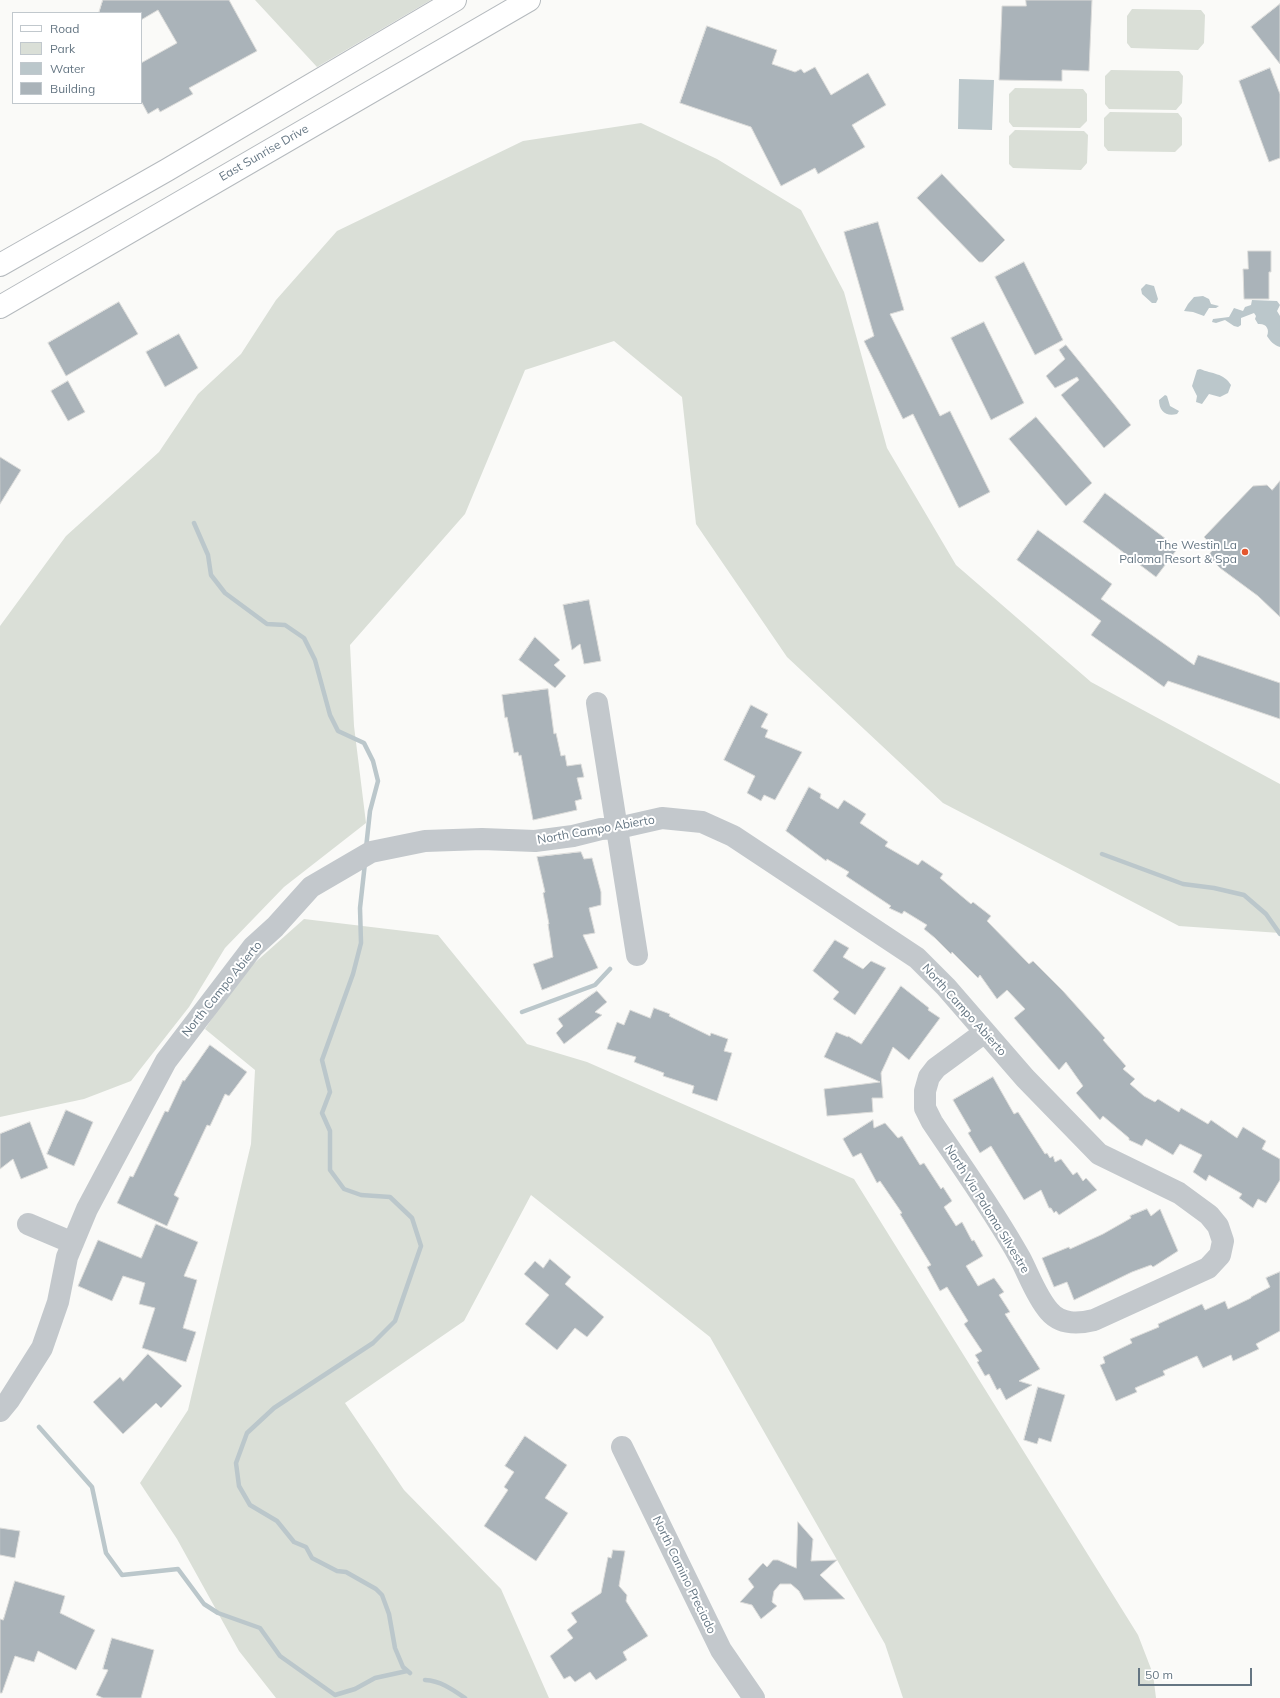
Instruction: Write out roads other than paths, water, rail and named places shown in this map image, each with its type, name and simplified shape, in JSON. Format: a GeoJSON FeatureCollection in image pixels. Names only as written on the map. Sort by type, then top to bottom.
{"type":"FeatureCollection","features":[{"type":"Feature","properties":{"kind":"main road"},"geometry":{"type":"LineString","coordinates":[[0,265],[167,170],[455,0]]}},
{"type":"Feature","properties":{"kind":"main road","name":"East Sunrise Drive"},"geometry":{"type":"LineString","coordinates":[[0,307],[529,0]]}},
{"type":"Feature","properties":{"kind":"street"},"geometry":{"type":"LineString","coordinates":[[597,703],[637,955]]}},
{"type":"Feature","properties":{"kind":"street","name":"North Campo Abierto"},"geometry":{"type":"LineString","coordinates":[[0,1411],[9,1400],[42,1348],[58,1302],[67,1257],[87,1209],[166,1061],[253,947],[275,927],[311,887],[371,852],[425,841],[482,838],[535,841],[573,836],[601,829],[618,828],[662,818],[702,822],[733,836],[917,958],[946,987],[1025,1078],[1099,1154],[1179,1193],[1209,1215],[1218,1226],[1223,1241],[1229,1250],[1220,1255],[1208,1268]]}},
{"type":"Feature","properties":{"kind":"street","name":"North Via Paloma Silvestre"},"geometry":{"type":"LineString","coordinates":[[985,1032],[936,1068],[919,1090],[925,1108],[932,1122],[1020,1258],[1043,1302],[1060,1326],[1068,1323],[1080,1323],[1094,1320],[1208,1268]]}},
{"type":"Feature","properties":{"kind":"street"},"geometry":{"type":"LineString","coordinates":[[28,1224],[73,1243]]}},
{"type":"Feature","properties":{"kind":"street","name":"North Camino Preciado"},"geometry":{"type":"LineString","coordinates":[[622,1447],[720,1650],[754,1698]]}},
{"type":"Feature","properties":{"kind":"water"},"geometry":{"type":"Polygon","coordinates":[[[959,79],[994,80],[992,130],[958,129],[959,79]]]}},
{"type":"Feature","properties":{"kind":"water"},"geometry":{"type":"Polygon","coordinates":[[[1146,284],[1154,286],[1158,299],[1156,303],[1152,303],[1142,294],[1141,289],[1146,284]]]}},
{"type":"Feature","properties":{"kind":"water"},"geometry":{"type":"Polygon","coordinates":[[[1203,296],[1209,299],[1211,304],[1219,306],[1216,308],[1209,308],[1204,316],[1193,312],[1184,311],[1194,297],[1203,296]]]}},
{"type":"Feature","properties":{"kind":"water"},"geometry":{"type":"Polygon","coordinates":[[[1252,300],[1277,301],[1280,305],[1277,311],[1280,316],[1280,347],[1269,340],[1267,336],[1267,327],[1263,324],[1258,324],[1254,313],[1241,318],[1241,325],[1238,327],[1225,320],[1216,323],[1212,322],[1213,319],[1229,317],[1234,308],[1243,311],[1245,307],[1251,305],[1252,300]]]}},
{"type":"Feature","properties":{"kind":"water"},"geometry":{"type":"Polygon","coordinates":[[[1200,369],[1225,378],[1231,385],[1228,393],[1220,397],[1209,394],[1202,404],[1196,402],[1197,396],[1192,386],[1197,370],[1200,369]]]}},
{"type":"Feature","properties":{"kind":"water"},"geometry":{"type":"Polygon","coordinates":[[[1165,395],[1167,396],[1170,406],[1179,411],[1177,414],[1166,414],[1160,407],[1159,400],[1165,395]]]}},
{"type":"Feature","properties":{"kind":"waterway"},"geometry":{"type":"LineString","coordinates":[[194,523],[208,555],[211,575],[225,593],[267,624],[285,625],[304,638],[315,660],[330,715],[338,731],[364,743],[373,761],[378,781],[370,811],[366,848]]}},
{"type":"Feature","properties":{"kind":"waterway"},"geometry":{"type":"LineString","coordinates":[[1102,854],[1183,884],[1214,888],[1244,895],[1266,914],[1280,934]]}},
{"type":"Feature","properties":{"kind":"waterway"},"geometry":{"type":"LineString","coordinates":[[365,863],[360,908],[361,943],[353,974],[322,1060],[330,1092],[322,1113],[330,1131],[330,1170],[344,1189],[361,1195],[390,1197],[412,1218],[421,1246],[395,1321],[373,1343],[274,1408],[247,1433],[236,1463],[239,1486],[250,1505],[277,1521],[294,1542],[306,1547],[312,1558],[337,1571],[346,1572],[376,1589],[382,1595],[389,1614],[395,1648],[403,1667],[410,1673]]}},
{"type":"Feature","properties":{"kind":"waterway"},"geometry":{"type":"LineString","coordinates":[[522,1012],[595,985],[610,969]]}},
{"type":"Feature","properties":{"kind":"waterway"},"geometry":{"type":"LineString","coordinates":[[39,1427],[92,1487],[106,1553],[122,1575],[178,1569],[204,1604],[218,1613],[260,1628],[280,1656],[335,1695],[355,1689],[375,1678],[407,1671]]}},
{"type":"Feature","properties":{"kind":"waterway"},"geometry":{"type":"LineString","coordinates":[[425,1680],[441,1684],[465,1698]]}},
{"type":"Feature","properties":{"kind":"place","name":"The Westin La Paloma Resort & Spa"},"geometry":{"type":"Point","coordinates":[1245,552]}}]}
